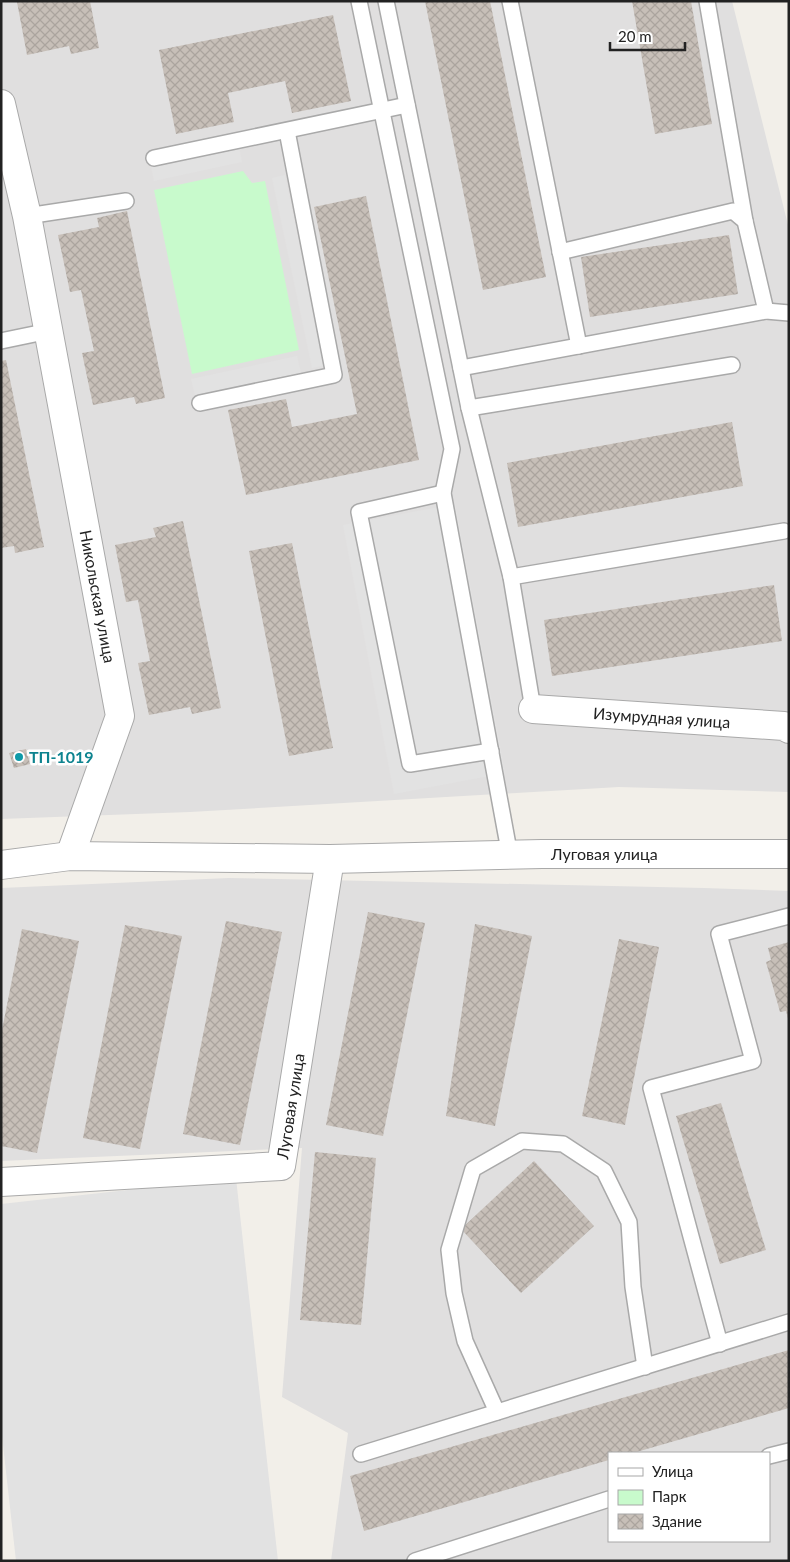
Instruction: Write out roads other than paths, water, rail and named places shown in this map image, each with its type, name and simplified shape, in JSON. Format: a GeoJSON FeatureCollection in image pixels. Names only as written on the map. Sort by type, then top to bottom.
{"type":"FeatureCollection","features":[{"type":"Feature","properties":{"kind":"street","name":"Никольская улица"},"geometry":{"type":"LineString","coordinates":[[1,104],[27,216],[120,716],[70,856]]}},
{"type":"Feature","properties":{"kind":"street","name":"Изумрудная улица"},"geometry":{"type":"LineString","coordinates":[[533,709],[784,726],[789,729]]}},
{"type":"Feature","properties":{"kind":"street","name":"Луговая улица"},"geometry":{"type":"LineString","coordinates":[[1,865],[70,856],[330,859],[789,854]]}},
{"type":"Feature","properties":{"kind":"street","name":"Луговая улица"},"geometry":{"type":"LineString","coordinates":[[1,1182],[280,1166],[330,859]]}},
{"type":"Feature","properties":{"kind":"lane"},"geometry":{"type":"LineString","coordinates":[[359,1],[452,449],[443,493],[510,856]]}},
{"type":"Feature","properties":{"kind":"lane"},"geometry":{"type":"LineString","coordinates":[[386,1],[461,368],[511,577],[533,709]]}},
{"type":"Feature","properties":{"kind":"lane"},"geometry":{"type":"LineString","coordinates":[[510,1],[579,346]]}},
{"type":"Feature","properties":{"kind":"lane"},"geometry":{"type":"LineString","coordinates":[[707,1],[745,221],[766,311]]}},
{"type":"Feature","properties":{"kind":"lane"},"geometry":{"type":"LineString","coordinates":[[154,158],[407,105]]}},
{"type":"Feature","properties":{"kind":"lane"},"geometry":{"type":"LineString","coordinates":[[200,403],[334,375],[287,131]]}},
{"type":"Feature","properties":{"kind":"lane"},"geometry":{"type":"LineString","coordinates":[[27,216],[126,201]]}},
{"type":"Feature","properties":{"kind":"lane"},"geometry":{"type":"LineString","coordinates":[[560,252],[733,212],[745,221]]}},
{"type":"Feature","properties":{"kind":"lane"},"geometry":{"type":"LineString","coordinates":[[461,368],[766,311],[789,314]]}},
{"type":"Feature","properties":{"kind":"lane"},"geometry":{"type":"LineString","coordinates":[[1,341],[49,331]]}},
{"type":"Feature","properties":{"kind":"lane"},"geometry":{"type":"LineString","coordinates":[[470,408],[732,366]]}},
{"type":"Feature","properties":{"kind":"lane"},"geometry":{"type":"LineString","coordinates":[[443,493],[359,512],[410,764],[491,751]]}},
{"type":"Feature","properties":{"kind":"lane"},"geometry":{"type":"LineString","coordinates":[[511,577],[784,531]]}},
{"type":"Feature","properties":{"kind":"lane"},"geometry":{"type":"LineString","coordinates":[[720,1344],[652,1088],[753,1061],[719,934],[789,916]]}},
{"type":"Feature","properties":{"kind":"lane"},"geometry":{"type":"LineString","coordinates":[[497,1412],[465,1341],[454,1293],[449,1250],[473,1169],[522,1141],[563,1144],[604,1171],[629,1222],[633,1287],[645,1366]]}},
{"type":"Feature","properties":{"kind":"lane"},"geometry":{"type":"LineString","coordinates":[[361,1454],[789,1322]]}},
{"type":"Feature","properties":{"kind":"lane"},"geometry":{"type":"LineString","coordinates":[[770,1456],[789,1451]]}},
{"type":"Feature","properties":{"kind":"lane"},"geometry":{"type":"LineString","coordinates":[[415,1561],[608,1500]]}},
{"type":"Feature","properties":{"kind":"place","name":"ТП-1019"},"geometry":{"type":"Point","coordinates":[19,757]}}]}
